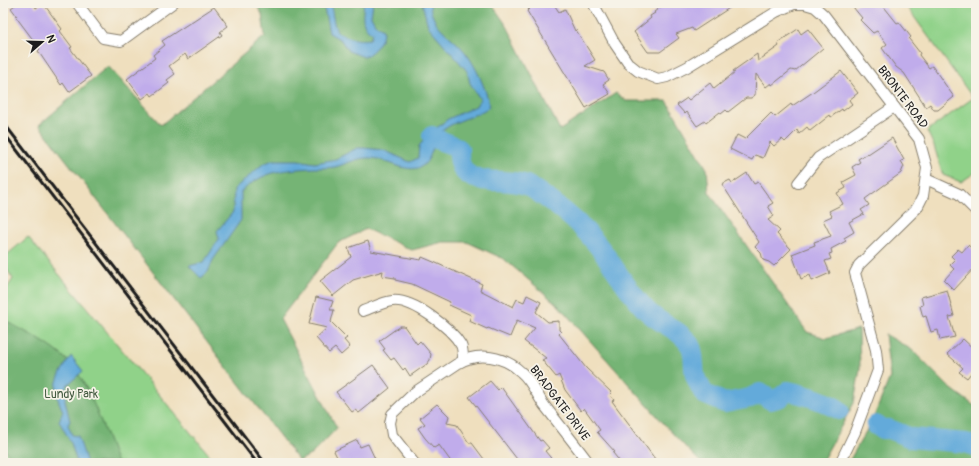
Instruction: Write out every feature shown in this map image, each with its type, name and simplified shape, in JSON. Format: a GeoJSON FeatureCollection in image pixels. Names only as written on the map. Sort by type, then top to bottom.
{"type":"FeatureCollection","features":[{"type":"Feature","properties":{"kind":"street"},"geometry":{"type":"LineString","coordinates":[[77,3],[103,38],[121,41],[173,3]]}},
{"type":"Feature","properties":{"kind":"street","name":"BRONTE ROAD"},"geometry":{"type":"LineString","coordinates":[[593,3],[614,44],[628,63],[638,72],[658,79],[667,77],[687,67],[776,12],[794,4],[805,4],[815,8],[824,15],[919,139],[927,168],[923,196],[917,208],[859,265],[855,273],[876,350],[878,370],[858,426],[840,463]]}},
{"type":"Feature","properties":{"kind":"street"},"geometry":{"type":"LineString","coordinates":[[798,183],[818,158],[894,108]]}},
{"type":"Feature","properties":{"kind":"street"},"geometry":{"type":"LineString","coordinates":[[926,179],[959,194],[976,211]]}},
{"type":"Feature","properties":{"kind":"street"},"geometry":{"type":"LineString","coordinates":[[363,311],[393,301],[403,301],[432,316],[451,332],[462,346],[463,360]]}},
{"type":"Feature","properties":{"kind":"street","name":"BRADGATE DRIVE"},"geometry":{"type":"LineString","coordinates":[[414,463],[392,435],[390,423],[392,414],[416,392],[463,360],[484,356],[500,358],[522,373],[589,463]]}},
{"type":"Feature","properties":{"kind":"green space"},"geometry":{"type":"Polygon","coordinates":[[[255,3],[491,3],[507,26],[560,130],[616,93],[626,101],[667,101],[707,169],[709,192],[807,332],[826,338],[859,329],[860,369],[854,403],[821,463],[701,463],[674,435],[558,305],[504,259],[467,242],[443,242],[412,250],[366,229],[338,243],[280,319],[337,428],[312,454],[299,461],[39,125],[108,66],[161,125],[265,36],[262,14],[255,3]]]}},
{"type":"Feature","properties":{"kind":"green space"},"geometry":{"type":"Polygon","coordinates":[[[904,3],[976,3],[976,172],[961,182],[943,175],[934,146],[927,131],[973,98],[904,3]]]}},
{"type":"Feature","properties":{"kind":"green space","name":"Lundy Park"},"geometry":{"type":"Polygon","coordinates":[[[28,237],[216,463],[6,463],[3,457],[3,294],[13,279],[3,263],[3,258],[28,237]]]}},
{"type":"Feature","properties":{"kind":"green space"},"geometry":{"type":"Polygon","coordinates":[[[3,319],[47,344],[70,363],[84,383],[117,463],[13,463],[3,445],[3,319]]]}},
{"type":"Feature","properties":{"kind":"green space"},"geometry":{"type":"Polygon","coordinates":[[[885,334],[912,350],[949,387],[976,407],[976,463],[848,463],[873,419],[890,377],[885,334]]]}},
{"type":"Feature","properties":{"kind":"water"},"geometry":{"type":"Polygon","coordinates":[[[323,3],[330,3],[337,32],[361,40],[370,39],[372,33],[368,30],[363,20],[364,3],[373,3],[371,16],[376,25],[383,29],[382,38],[378,46],[364,57],[348,51],[341,40],[329,33],[323,3]]]}},
{"type":"Feature","properties":{"kind":"water"},"geometry":{"type":"Polygon","coordinates":[[[422,3],[430,3],[431,12],[438,25],[469,57],[484,86],[489,107],[443,130],[439,134],[427,162],[418,168],[412,169],[400,167],[377,159],[366,158],[335,167],[275,172],[258,179],[241,192],[241,220],[213,260],[208,272],[201,278],[189,266],[204,262],[219,239],[217,231],[233,212],[234,189],[263,164],[273,160],[298,160],[315,163],[336,159],[357,148],[383,150],[410,162],[418,158],[419,146],[430,133],[448,119],[476,106],[480,99],[470,83],[467,71],[428,26],[422,3]]]}},
{"type":"Feature","properties":{"kind":"water"},"geometry":{"type":"Polygon","coordinates":[[[71,356],[83,371],[66,386],[65,400],[70,421],[68,425],[72,435],[78,436],[87,463],[77,463],[71,443],[59,421],[63,411],[57,395],[57,382],[71,356]]]}},
{"type":"Feature","properties":{"kind":"building"},"geometry":{"type":"Polygon","coordinates":[[[18,3],[33,3],[36,8],[43,3],[62,29],[60,31],[72,47],[70,48],[91,76],[69,92],[63,83],[61,85],[38,51],[40,49],[11,8],[18,3]]]}},
{"type":"Feature","properties":{"kind":"building"},"geometry":{"type":"Polygon","coordinates":[[[526,3],[553,3],[559,12],[565,9],[575,31],[576,30],[595,60],[585,66],[604,72],[609,80],[603,84],[610,94],[586,108],[527,11],[529,9],[526,3]]]}},
{"type":"Feature","properties":{"kind":"building"},"geometry":{"type":"Polygon","coordinates":[[[666,3],[737,3],[694,31],[692,28],[676,34],[679,38],[660,52],[648,52],[634,32],[651,18],[650,16],[655,13],[654,12],[666,3]]]}},
{"type":"Feature","properties":{"kind":"building"},"geometry":{"type":"Polygon","coordinates":[[[858,3],[881,3],[897,23],[899,22],[911,37],[909,39],[920,53],[919,55],[929,68],[932,66],[954,97],[938,110],[934,110],[930,104],[926,107],[904,73],[896,67],[882,48],[887,44],[877,31],[873,33],[860,20],[862,18],[853,7],[858,3]]]}},
{"type":"Feature","properties":{"kind":"building"},"geometry":{"type":"Polygon","coordinates":[[[214,7],[228,26],[220,32],[222,35],[188,59],[185,54],[169,66],[175,74],[167,80],[169,83],[152,96],[150,93],[142,99],[127,79],[155,58],[153,55],[165,45],[162,41],[214,7]]]}},
{"type":"Feature","properties":{"kind":"building"},"geometry":{"type":"Polygon","coordinates":[[[798,29],[801,34],[808,29],[823,48],[795,71],[791,70],[772,85],[771,83],[766,87],[756,74],[755,95],[751,98],[746,98],[728,112],[726,110],[721,114],[720,112],[706,123],[705,121],[697,126],[687,112],[685,114],[677,105],[687,98],[689,100],[710,83],[714,89],[735,72],[733,71],[757,54],[758,61],[779,46],[777,43],[798,29]]]}},
{"type":"Feature","properties":{"kind":"building"},"geometry":{"type":"Polygon","coordinates":[[[841,71],[858,93],[849,100],[852,104],[843,111],[842,109],[831,117],[830,115],[810,131],[807,127],[799,134],[797,130],[785,142],[782,139],[774,146],[770,142],[763,158],[755,155],[752,160],[730,149],[737,135],[745,139],[771,113],[775,117],[791,104],[792,106],[841,71]]]}},
{"type":"Feature","properties":{"kind":"building"},"geometry":{"type":"Polygon","coordinates":[[[892,138],[904,160],[901,161],[904,166],[901,173],[865,199],[869,205],[861,210],[864,214],[849,222],[854,232],[844,238],[846,241],[831,249],[832,253],[829,254],[831,259],[825,261],[830,273],[812,281],[810,275],[801,279],[792,254],[815,245],[814,242],[831,236],[823,220],[832,216],[829,211],[843,204],[837,193],[846,188],[843,182],[856,175],[852,167],[860,162],[858,159],[892,138]]]}},
{"type":"Feature","properties":{"kind":"building"},"geometry":{"type":"Polygon","coordinates":[[[747,173],[754,184],[758,182],[773,203],[768,206],[774,216],[768,220],[780,231],[777,234],[791,249],[774,266],[763,260],[761,253],[755,247],[759,242],[722,184],[730,180],[732,183],[747,173]]]}},
{"type":"Feature","properties":{"kind":"building"},"geometry":{"type":"Polygon","coordinates":[[[368,241],[371,251],[421,260],[422,257],[436,263],[482,284],[480,290],[513,307],[517,299],[524,302],[527,295],[541,302],[536,312],[548,322],[559,321],[559,330],[561,332],[559,334],[586,368],[612,393],[610,395],[614,400],[612,401],[658,463],[621,463],[613,453],[615,452],[597,432],[600,430],[584,408],[581,411],[565,390],[559,375],[556,377],[542,360],[546,358],[524,341],[535,328],[517,320],[510,337],[488,328],[487,329],[469,321],[471,315],[449,305],[450,302],[412,284],[395,280],[395,278],[382,276],[383,271],[353,280],[333,296],[320,281],[351,257],[348,248],[368,241]]]}},
{"type":"Feature","properties":{"kind":"building"},"geometry":{"type":"Polygon","coordinates":[[[968,245],[976,252],[976,266],[954,290],[944,280],[954,269],[950,265],[955,260],[951,256],[958,249],[962,252],[968,245]]]}},
{"type":"Feature","properties":{"kind":"building"},"geometry":{"type":"Polygon","coordinates":[[[947,290],[954,316],[949,317],[955,337],[940,340],[938,330],[931,332],[926,316],[923,317],[920,306],[923,305],[921,297],[947,290]]]}},
{"type":"Feature","properties":{"kind":"building"},"geometry":{"type":"Polygon","coordinates":[[[316,297],[333,301],[330,310],[334,310],[331,322],[347,338],[344,340],[350,347],[341,355],[335,348],[329,353],[316,338],[327,328],[309,324],[316,297]]]}},
{"type":"Feature","properties":{"kind":"building"},"geometry":{"type":"Polygon","coordinates":[[[400,326],[404,326],[417,344],[420,341],[431,354],[430,360],[427,364],[410,376],[405,368],[403,370],[394,358],[391,360],[383,350],[385,349],[379,341],[400,326]]]}},
{"type":"Feature","properties":{"kind":"building"},"geometry":{"type":"Polygon","coordinates":[[[963,339],[976,351],[976,376],[971,373],[967,378],[959,372],[963,368],[947,354],[963,339]]]}},
{"type":"Feature","properties":{"kind":"building"},"geometry":{"type":"Polygon","coordinates":[[[373,365],[390,388],[359,413],[355,410],[352,412],[336,392],[373,365]]]}},
{"type":"Feature","properties":{"kind":"building"},"geometry":{"type":"Polygon","coordinates":[[[490,381],[498,390],[501,387],[540,441],[542,440],[549,448],[545,451],[555,463],[520,463],[469,397],[490,381]]]}},
{"type":"Feature","properties":{"kind":"building"},"geometry":{"type":"Polygon","coordinates":[[[437,404],[449,416],[447,423],[457,425],[469,443],[472,443],[487,463],[452,463],[439,445],[434,448],[425,438],[418,428],[425,424],[420,418],[437,404]]]}},
{"type":"Feature","properties":{"kind":"building"},"geometry":{"type":"Polygon","coordinates":[[[357,440],[360,447],[368,444],[377,463],[340,463],[334,451],[357,440]]]}},
{"type":"Feature","properties":{"kind":"waterway"},"geometry":{"type":"LineString","coordinates":[[432,136],[459,149],[460,163],[465,172],[472,177],[482,180],[515,182],[526,185],[558,206],[581,226],[603,251],[627,286],[647,311],[686,339],[692,348],[695,375],[704,394],[725,403],[750,398],[760,393],[771,400],[781,397],[788,391],[815,398],[839,410]]}},
{"type":"Feature","properties":{"kind":"waterway"},"geometry":{"type":"LineString","coordinates":[[876,425],[882,429],[889,429],[911,438],[966,443],[976,447]]}},
{"type":"Feature","properties":{"kind":"railway"},"geometry":{"type":"LineString","coordinates":[[3,122],[265,463]]}},
{"type":"Feature","properties":{"kind":"railway"},"geometry":{"type":"LineString","coordinates":[[3,132],[257,463]]}}]}
